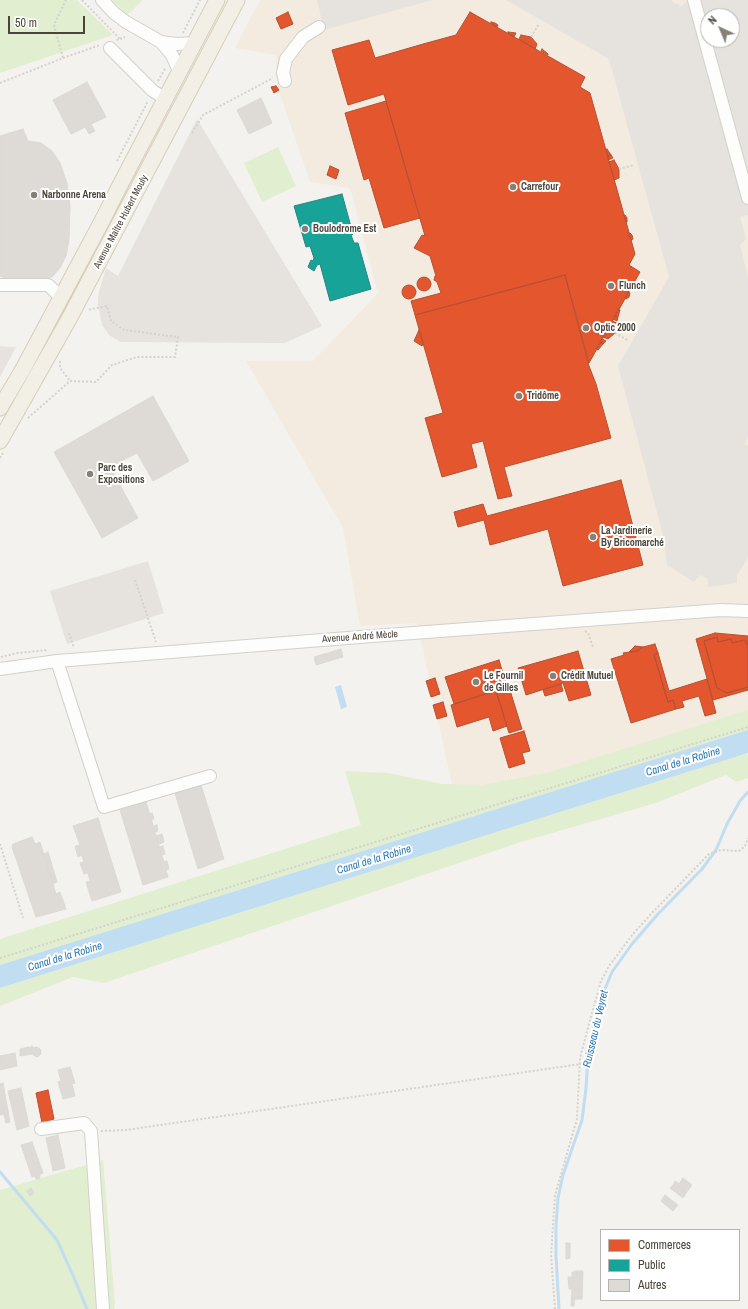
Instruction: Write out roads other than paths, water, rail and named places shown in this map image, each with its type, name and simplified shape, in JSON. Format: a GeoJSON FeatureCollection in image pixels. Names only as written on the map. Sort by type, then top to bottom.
{"type":"FeatureCollection","features":[{"type":"Feature","properties":{"kind":"main road","name":"Avenue Maître Hubert Mouly"},"geometry":{"type":"LineString","coordinates":[[0,408],[23,369],[217,0]]}},
{"type":"Feature","properties":{"kind":"main road","name":"Avenue Maître Hubert Mouly"},"geometry":{"type":"LineString","coordinates":[[2,446],[237,0]]}},
{"type":"Feature","properties":{"kind":"street"},"geometry":{"type":"LineString","coordinates":[[102,0],[114,13],[126,22],[161,42],[172,55],[179,71]]}},
{"type":"Feature","properties":{"kind":"street"},"geometry":{"type":"LineString","coordinates":[[694,0],[748,198]]}},
{"type":"Feature","properties":{"kind":"street"},"geometry":{"type":"LineString","coordinates":[[284,77],[286,59],[293,48],[303,37],[319,28]]}},
{"type":"Feature","properties":{"kind":"street"},"geometry":{"type":"LineString","coordinates":[[161,42],[177,44],[195,43]]}},
{"type":"Feature","properties":{"kind":"street"},"geometry":{"type":"LineString","coordinates":[[110,44],[153,91],[166,99]]}},
{"type":"Feature","properties":{"kind":"street"},"geometry":{"type":"LineString","coordinates":[[0,285],[48,285],[57,282],[69,281]]}},
{"type":"Feature","properties":{"kind":"street"},"geometry":{"type":"LineString","coordinates":[[48,285],[61,297]]}},
{"type":"Feature","properties":{"kind":"street","name":"Avenue André Mècle"},"geometry":{"type":"LineString","coordinates":[[0,669],[57,661],[721,610],[748,606]]}},
{"type":"Feature","properties":{"kind":"street","name":"Avenue André Mècle"},"geometry":{"type":"LineString","coordinates":[[721,610],[748,610]]}},
{"type":"Feature","properties":{"kind":"street"},"geometry":{"type":"LineString","coordinates":[[57,661],[104,807],[210,776]]}},
{"type":"Feature","properties":{"kind":"street"},"geometry":{"type":"LineString","coordinates":[[41,1129],[84,1123],[91,1131],[103,1309]]}},
{"type":"Feature","properties":{"kind":"water"},"geometry":{"type":"Polygon","coordinates":[[[341,685],[347,707],[341,709],[335,687],[341,685]]]}},
{"type":"Feature","properties":{"kind":"water","name":"Canal de la Robine"},"geometry":{"type":"Polygon","coordinates":[[[748,730],[748,753],[0,988],[0,965],[748,730]]]}},
{"type":"Feature","properties":{"kind":"waterway","name":"Ruisseau du Veyret"},"geometry":{"type":"LineString","coordinates":[[559,1309],[556,1256],[558,1198],[563,1175],[582,1120],[588,1057],[594,1025],[602,996],[612,972],[632,944],[658,914],[702,869],[716,850],[727,824],[740,801],[748,792]]}},
{"type":"Feature","properties":{"kind":"waterway"},"geometry":{"type":"LineString","coordinates":[[0,1172],[57,1240],[87,1309]]}},
{"type":"Feature","properties":{"kind":"place","name":"Carrefour"},"geometry":{"type":"Point","coordinates":[513,187]}},
{"type":"Feature","properties":{"kind":"place","name":"Narbonne Arena"},"geometry":{"type":"Point","coordinates":[34,195]}},
{"type":"Feature","properties":{"kind":"place","name":"Boulodrome Est"},"geometry":{"type":"Point","coordinates":[305,229]}},
{"type":"Feature","properties":{"kind":"place","name":"Flunch"},"geometry":{"type":"Point","coordinates":[611,286]}},
{"type":"Feature","properties":{"kind":"place","name":"Optic 2000"},"geometry":{"type":"Point","coordinates":[586,328]}},
{"type":"Feature","properties":{"kind":"place","name":"Tridôme"},"geometry":{"type":"Point","coordinates":[519,396]}},
{"type":"Feature","properties":{"kind":"place","name":"Parc des Expositions"},"geometry":{"type":"Point","coordinates":[90,474]}},
{"type":"Feature","properties":{"kind":"place","name":"La Jardinerie By Bricomarché"},"geometry":{"type":"Point","coordinates":[593,537]}},
{"type":"Feature","properties":{"kind":"place","name":"Crédit Mutuel"},"geometry":{"type":"Point","coordinates":[553,676]}},
{"type":"Feature","properties":{"kind":"place","name":"Le Fournil de Gilles"},"geometry":{"type":"Point","coordinates":[476,682]}}]}
